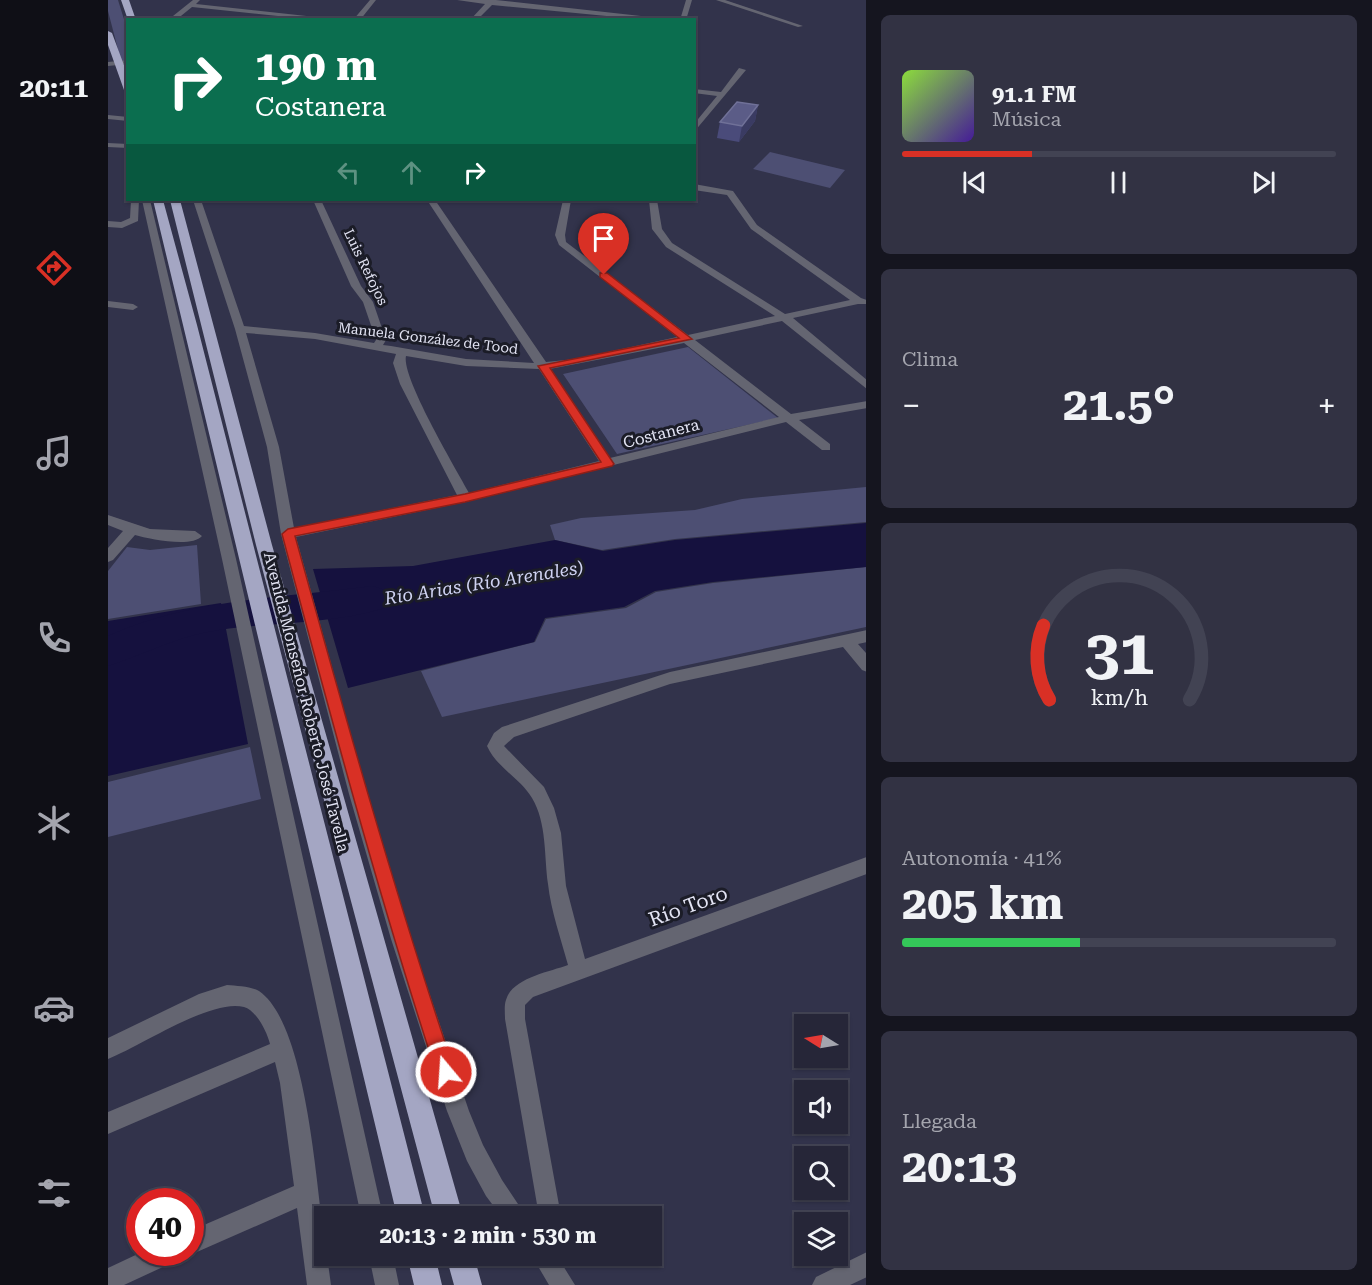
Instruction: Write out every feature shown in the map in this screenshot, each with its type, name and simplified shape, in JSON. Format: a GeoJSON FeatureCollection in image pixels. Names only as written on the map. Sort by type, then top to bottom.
{"type":"FeatureCollection","features":[{"type":"Feature","properties":{"kind":"highway"},"geometry":{"type":"LineString","coordinates":[[125,0],[131,18]]}},
{"type":"Feature","properties":{"kind":"highway"},"geometry":{"type":"LineString","coordinates":[[108,33],[124,63]]}},
{"type":"Feature","properties":{"kind":"highway","name":"Avenida Monseñor Roberto José Tavella"},"geometry":{"type":"LineString","coordinates":[[158,201],[191,325],[237,554],[308,808],[408,1206]]}},
{"type":"Feature","properties":{"kind":"highway","name":"Avenida Monseñor Roberto José Tavella"},"geometry":{"type":"LineString","coordinates":[[175,201],[264,544],[347,797],[448,1206]]}},
{"type":"Feature","properties":{"kind":"highway"},"geometry":{"type":"LineString","coordinates":[[423,1266],[428,1285]]}},
{"type":"Feature","properties":{"kind":"highway"},"geometry":{"type":"LineString","coordinates":[[463,1266],[468,1285]]}},
{"type":"Feature","properties":{"kind":"street"},"geometry":{"type":"LineString","coordinates":[[174,18],[197,0]]}},
{"type":"Feature","properties":{"kind":"street"},"geometry":{"type":"LineString","coordinates":[[358,18],[373,0]]}},
{"type":"Feature","properties":{"kind":"street"},"geometry":{"type":"LineString","coordinates":[[460,0],[492,1],[655,18]]}},
{"type":"Feature","properties":{"kind":"street"},"geometry":{"type":"LineString","coordinates":[[684,18],[689,0]]}},
{"type":"Feature","properties":{"kind":"street"},"geometry":{"type":"LineString","coordinates":[[719,0],[800,26]]}},
{"type":"Feature","properties":{"kind":"street"},"geometry":{"type":"LineString","coordinates":[[475,18],[492,1]]}},
{"type":"Feature","properties":{"kind":"street"},"geometry":{"type":"LineString","coordinates":[[191,5],[320,18]]}},
{"type":"Feature","properties":{"kind":"street"},"geometry":{"type":"LineString","coordinates":[[108,64],[124,63]]}},
{"type":"Feature","properties":{"kind":"street"},"geometry":{"type":"LineString","coordinates":[[696,127],[742,70]]}},
{"type":"Feature","properties":{"kind":"street"},"geometry":{"type":"LineString","coordinates":[[696,91],[722,94]]}},
{"type":"Feature","properties":{"kind":"street"},"geometry":{"type":"LineString","coordinates":[[108,117],[126,119]]}},
{"type":"Feature","properties":{"kind":"street"},"geometry":{"type":"LineString","coordinates":[[108,145],[126,146]]}},
{"type":"Feature","properties":{"kind":"street"},"geometry":{"type":"LineString","coordinates":[[696,187],[721,190],[733,196],[759,231],[862,302]]}},
{"type":"Feature","properties":{"kind":"street"},"geometry":{"type":"LineString","coordinates":[[111,224],[130,223],[135,219],[135,201]]}},
{"type":"Feature","properties":{"kind":"street"},"geometry":{"type":"LineString","coordinates":[[147,201],[237,554],[284,814],[370,1206]]}},
{"type":"Feature","properties":{"kind":"street"},"geometry":{"type":"LineString","coordinates":[[197,201],[240,329],[273,447],[288,534],[347,797],[401,939],[458,1111],[475,1153],[494,1188],[508,1206]]}},
{"type":"Feature","properties":{"kind":"street","name":"Luis Refojos"},"geometry":{"type":"LineString","coordinates":[[317,201],[356,286],[368,302],[381,340],[376,348]]}},
{"type":"Feature","properties":{"kind":"street"},"geometry":{"type":"LineString","coordinates":[[432,201],[608,464]]}},
{"type":"Feature","properties":{"kind":"street"},"geometry":{"type":"LineString","coordinates":[[567,201],[560,235],[562,243],[826,447]]}},
{"type":"Feature","properties":{"kind":"street"},"geometry":{"type":"LineString","coordinates":[[653,201],[657,229],[669,245],[783,317],[866,385]]}},
{"type":"Feature","properties":{"kind":"street","name":"Manuela González de Tood"},"geometry":{"type":"LineString","coordinates":[[240,329],[276,331],[489,364],[543,366],[687,339],[862,302]]}},
{"type":"Feature","properties":{"kind":"street"},"geometry":{"type":"LineString","coordinates":[[108,304],[133,307]]}},
{"type":"Feature","properties":{"kind":"street"},"geometry":{"type":"LineString","coordinates":[[402,352],[399,363],[406,384],[465,498]]}},
{"type":"Feature","properties":{"kind":"street","name":"Costanera"},"geometry":{"type":"LineString","coordinates":[[288,534],[465,498],[789,418],[866,404]]}},
{"type":"Feature","properties":{"kind":"street"},"geometry":{"type":"LineString","coordinates":[[108,520],[130,530],[161,537],[195,536]]}},
{"type":"Feature","properties":{"kind":"street"},"geometry":{"type":"LineString","coordinates":[[108,557],[130,530]]}},
{"type":"Feature","properties":{"kind":"street"},"geometry":{"type":"LineString","coordinates":[[579,971],[557,886],[552,833],[545,808],[538,792],[499,754],[495,746],[500,738],[508,732],[670,678],[866,636]]}},
{"type":"Feature","properties":{"kind":"street"},"geometry":{"type":"LineString","coordinates":[[846,640],[866,665]]}},
{"type":"Feature","properties":{"kind":"street","name":"Río Toro"},"geometry":{"type":"LineString","coordinates":[[548,1206],[515,1019],[515,1001],[526,990],[866,865]]}},
{"type":"Feature","properties":{"kind":"street"},"geometry":{"type":"LineString","coordinates":[[108,1049],[206,1001],[227,994],[251,998],[264,1010],[278,1032],[291,1083],[319,1285]]}},
{"type":"Feature","properties":{"kind":"street"},"geometry":{"type":"LineString","coordinates":[[108,1123],[282,1049]]}},
{"type":"Feature","properties":{"kind":"street"},"geometry":{"type":"LineString","coordinates":[[204,1237],[306,1192]]}},
{"type":"Feature","properties":{"kind":"street"},"geometry":{"type":"LineString","coordinates":[[824,1285],[866,1264]]}},
{"type":"Feature","properties":{"kind":"street"},"geometry":{"type":"LineString","coordinates":[[108,1280],[139,1266]]}},
{"type":"Feature","properties":{"kind":"street"},"geometry":{"type":"LineString","coordinates":[[383,1266],[387,1285]]}},
{"type":"Feature","properties":{"kind":"shaded area"},"geometry":{"type":"Polygon","coordinates":[[[108,0],[118,0],[126,26],[126,62],[121,61],[108,11],[108,0]]]}},
{"type":"Feature","properties":{"kind":"shaded area"},"geometry":{"type":"Polygon","coordinates":[[[770,152],[845,170],[830,188],[753,169],[770,152]]]}},
{"type":"Feature","properties":{"kind":"shaded area"},"geometry":{"type":"Polygon","coordinates":[[[688,347],[778,418],[617,454],[563,374],[688,347]]]}},
{"type":"Feature","properties":{"kind":"shaded area"},"geometry":{"type":"Polygon","coordinates":[[[866,487],[866,522],[675,539],[602,550],[555,540],[550,525],[581,518],[695,510],[742,499],[866,487]]]}},
{"type":"Feature","properties":{"kind":"shaded area"},"geometry":{"type":"Polygon","coordinates":[[[197,545],[201,604],[108,619],[108,571],[127,547],[150,550],[197,545]]]}},
{"type":"Feature","properties":{"kind":"shaded area"},"geometry":{"type":"Polygon","coordinates":[[[866,567],[866,627],[442,717],[421,671],[535,642],[546,619],[626,608],[656,592],[713,583],[866,567]]]}},
{"type":"Feature","properties":{"kind":"shaded area"},"geometry":{"type":"Polygon","coordinates":[[[250,747],[261,799],[108,837],[108,782],[250,747]]]}},
{"type":"Feature","properties":{"kind":"water"},"geometry":{"type":"Polygon","coordinates":[[[866,523],[866,567],[713,582],[655,591],[624,607],[545,618],[534,642],[348,688],[313,569],[413,566],[555,540],[603,551],[675,540],[866,523]]]}},
{"type":"Feature","properties":{"kind":"water"},"geometry":{"type":"Polygon","coordinates":[[[221,603],[248,744],[108,776],[108,621],[221,603]]]}},
{"type":"Feature","properties":{"kind":"building"},"geometry":{"type":"Polygon","coordinates":[[[737,102],[758,105],[742,126],[720,122],[737,102]]]}},
{"type":"Feature","properties":{"kind":"waterway","name":"Río Arias (Río Arenales)"},"geometry":{"type":"LineString","coordinates":[[108,652],[139,637],[204,619],[373,599]]}},
{"type":"Feature","properties":{"kind":"route"},"geometry":{"type":"LineString","coordinates":[[446,1072],[401,939],[358,794],[288,534],[465,498],[608,464],[543,366],[687,339],[604,275]]}}]}
